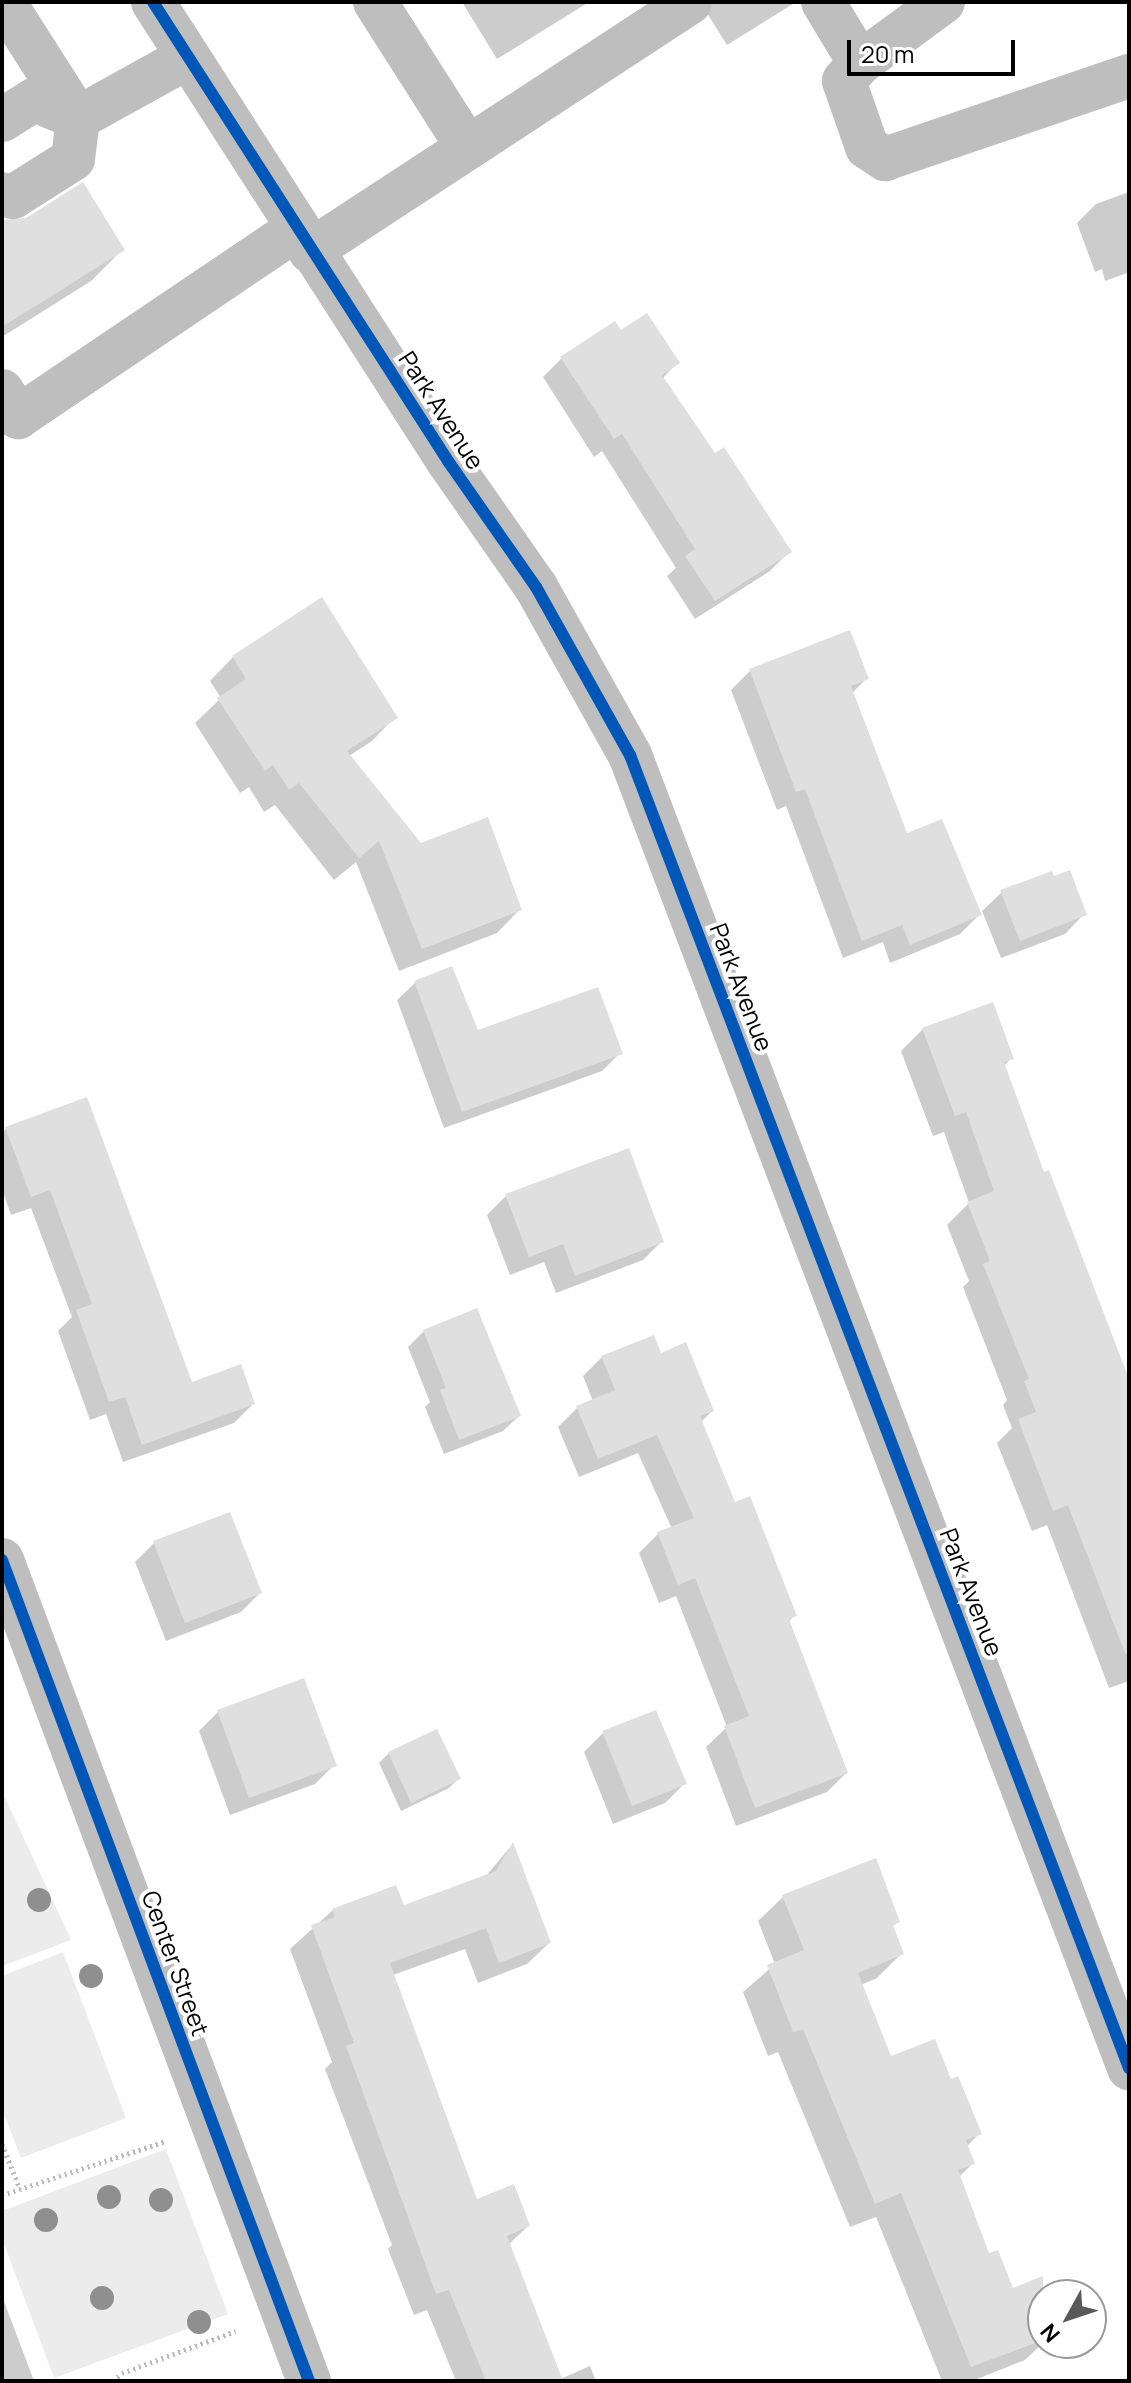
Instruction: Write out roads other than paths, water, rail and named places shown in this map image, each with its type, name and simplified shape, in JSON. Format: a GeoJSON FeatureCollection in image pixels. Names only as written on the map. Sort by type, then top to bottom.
{"type":"FeatureCollection","features":[{"type":"Feature","properties":{"kind":"street"},"geometry":{"type":"LineString","coordinates":[[2,194],[13,197],[73,159],[78,118],[4,2]]}},
{"type":"Feature","properties":{"kind":"street","name":"Park Avenue"},"geometry":{"type":"LineString","coordinates":[[153,2],[448,461],[536,587],[630,755],[1129,2068]]}},
{"type":"Feature","properties":{"kind":"street"},"geometry":{"type":"LineString","coordinates":[[375,2],[466,145]]}},
{"type":"Feature","properties":{"kind":"street"},"geometry":{"type":"LineString","coordinates":[[10,404],[304,240],[466,145],[690,2]]}},
{"type":"Feature","properties":{"kind":"street"},"geometry":{"type":"LineString","coordinates":[[823,2],[860,63]]}},
{"type":"Feature","properties":{"kind":"street"},"geometry":{"type":"LineString","coordinates":[[943,2],[860,63],[844,81],[867,147],[885,159],[1129,76]]}},
{"type":"Feature","properties":{"kind":"street"},"geometry":{"type":"LineString","coordinates":[[78,118],[188,57]]}},
{"type":"Feature","properties":{"kind":"street"},"geometry":{"type":"LineString","coordinates":[[2,120],[34,100],[78,118]]}},
{"type":"Feature","properties":{"kind":"street","name":"Center Street"},"geometry":{"type":"LineString","coordinates":[[2,1560],[309,2381]]}}]}
